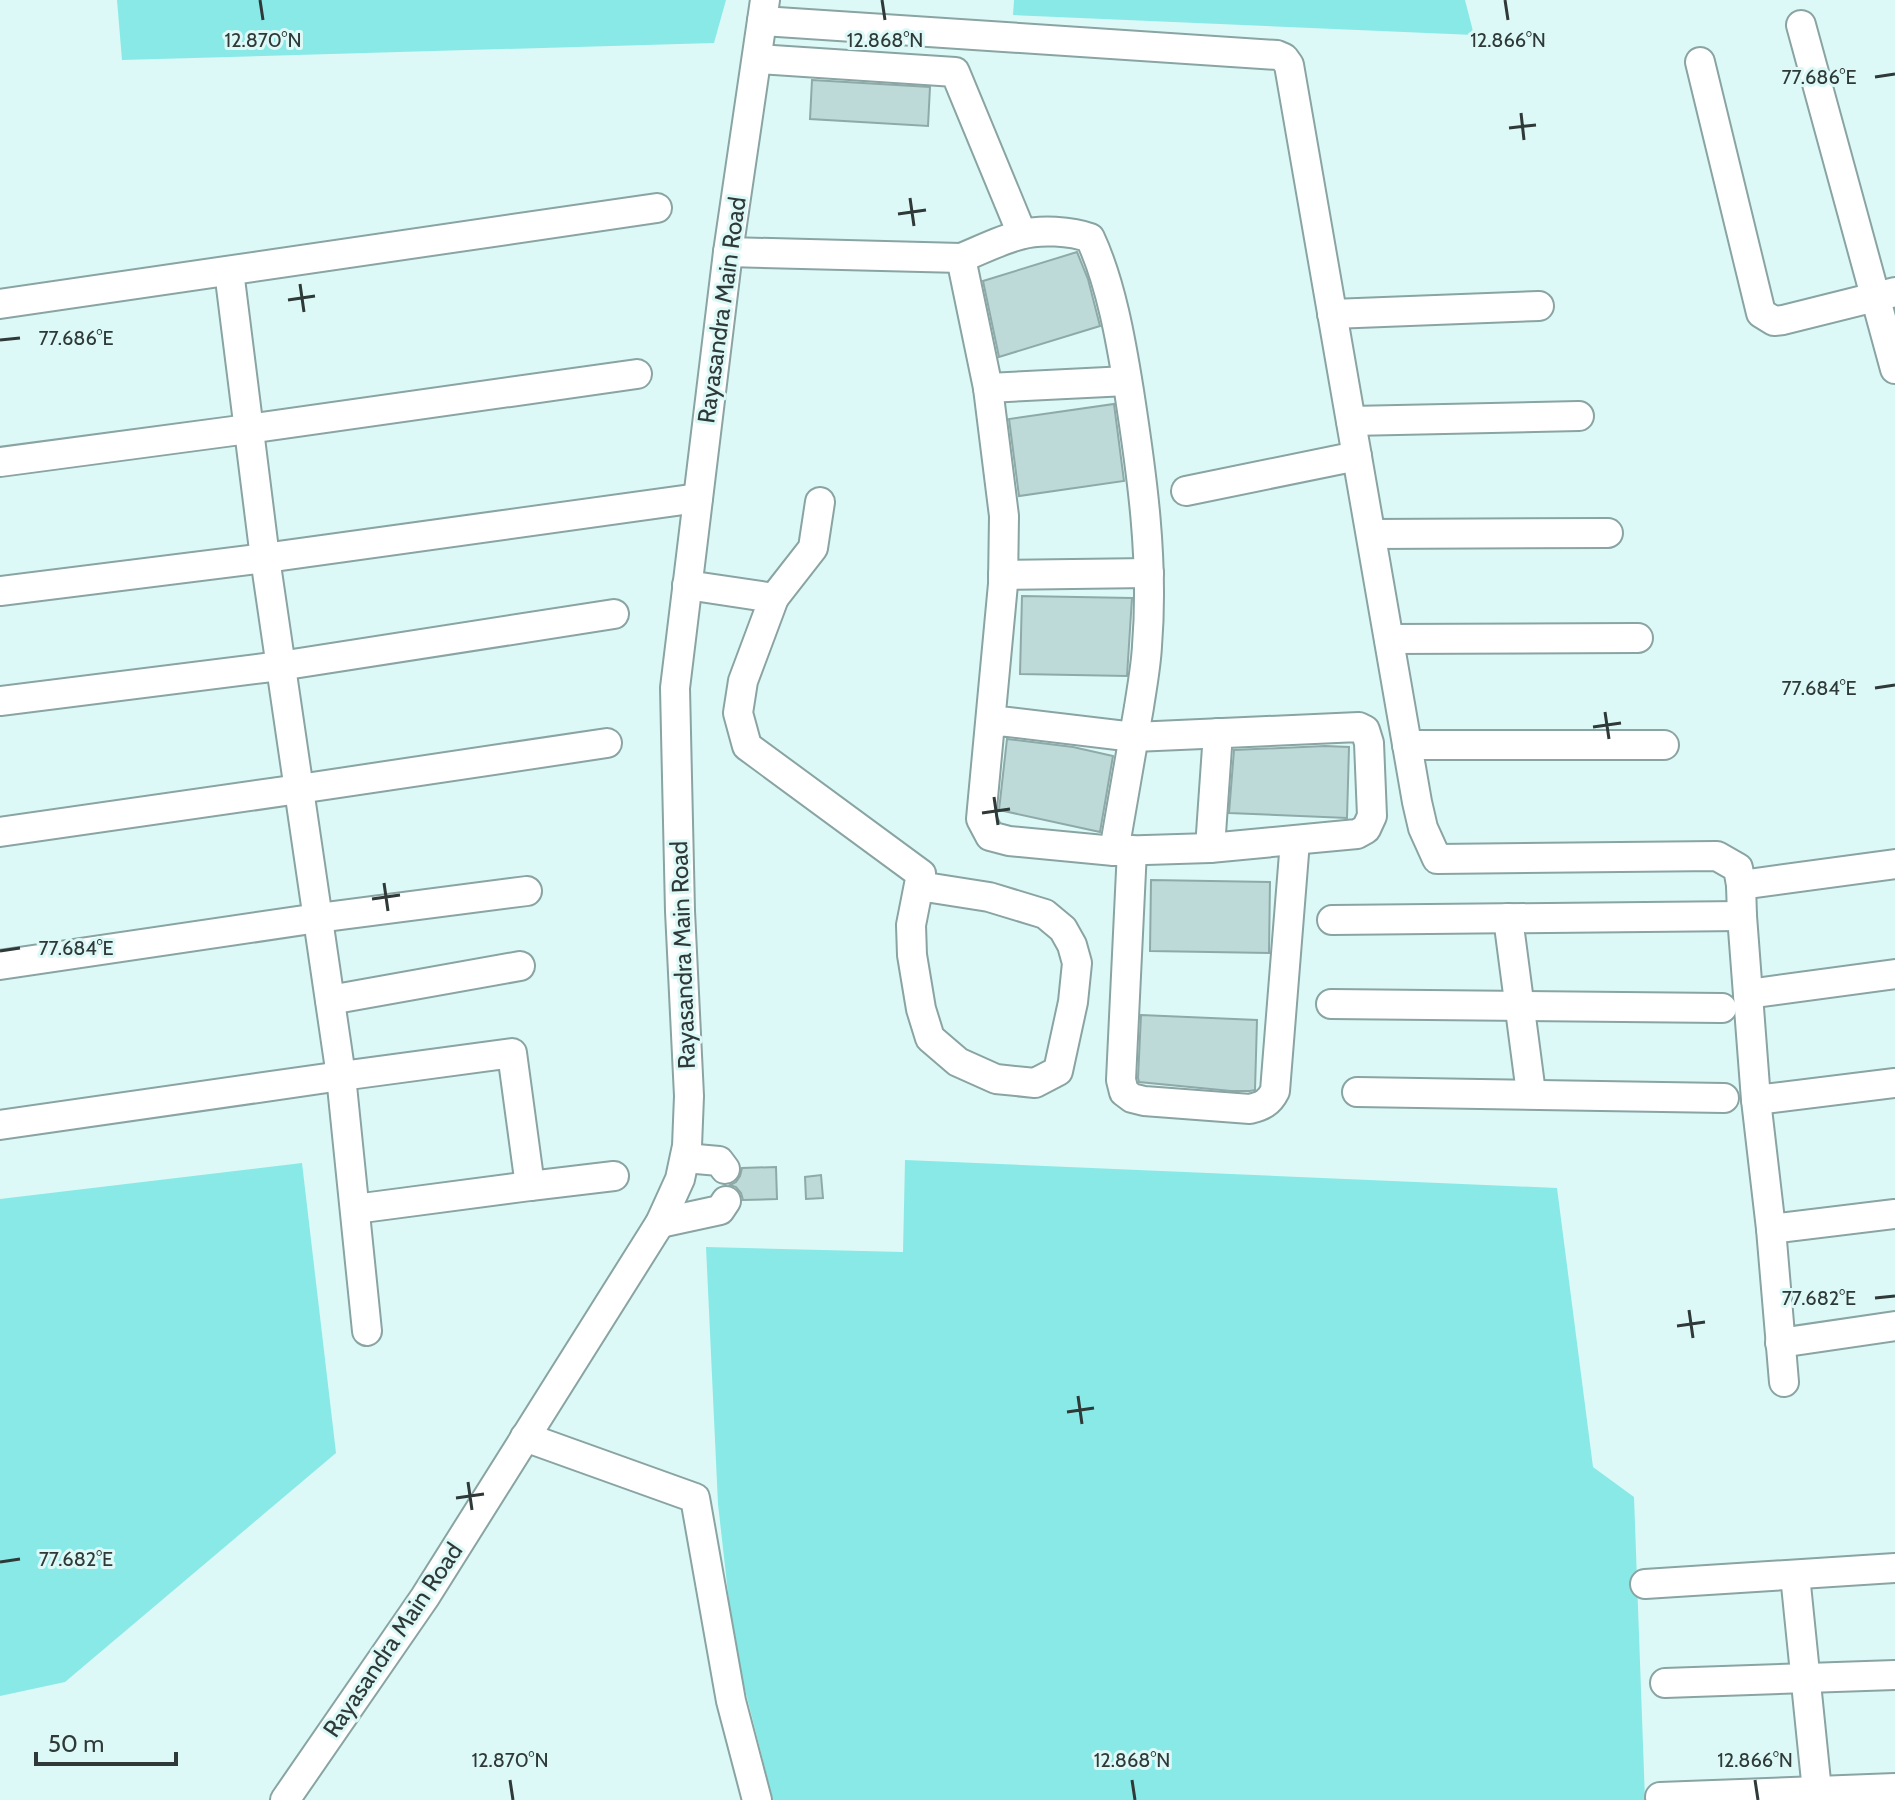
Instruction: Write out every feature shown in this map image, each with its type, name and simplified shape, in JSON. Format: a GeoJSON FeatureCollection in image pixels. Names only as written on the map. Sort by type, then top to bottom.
{"type":"FeatureCollection","features":[{"type":"Feature","properties":{"kind":"street","name":"Rayasandra Main Road"},"geometry":{"type":"LineString","coordinates":[[285,1800],[425,1597],[660,1223],[680,1179],[687,1146],[689,1096],[680,911],[675,688],[728,252],[763,10]]}},
{"type":"Feature","properties":{"kind":"street"},"geometry":{"type":"LineString","coordinates":[[763,10],[1284,58],[1289,65],[1423,828],[1437,859],[1717,856],[1738,868],[1756,1100],[1784,1382]]}},
{"type":"Feature","properties":{"kind":"street"},"geometry":{"type":"LineString","coordinates":[[1801,25],[1885,294],[1895,369]]}},
{"type":"Feature","properties":{"kind":"street"},"geometry":{"type":"LineString","coordinates":[[757,59],[955,72],[1022,234]]}},
{"type":"Feature","properties":{"kind":"street"},"geometry":{"type":"LineString","coordinates":[[1700,62],[1761,313],[1774,321],[1783,320],[1885,294]]}},
{"type":"Feature","properties":{"kind":"street"},"geometry":{"type":"LineString","coordinates":[[0,304],[657,208]]}},
{"type":"Feature","properties":{"kind":"street"},"geometry":{"type":"LineString","coordinates":[[728,252],[961,258],[1022,234],[1062,232],[1090,238],[1100,261],[1127,381],[1145,506],[1149,573],[1147,649],[1134,737],[1123,850],[1121,1080],[1124,1092],[1132,1098],[1250,1109],[1271,1100],[1275,1091],[1295,841]]}},
{"type":"Feature","properties":{"kind":"street"},"geometry":{"type":"LineString","coordinates":[[961,258],[988,388],[1004,516],[1003,575],[981,819],[990,836],[1009,841],[1123,850],[1210,848],[1357,834],[1366,829],[1372,816],[1369,743],[1365,730],[1359,727],[1134,737],[991,720]]}},
{"type":"Feature","properties":{"kind":"street"},"geometry":{"type":"LineString","coordinates":[[229,271],[280,666],[341,1076],[367,1331]]}},
{"type":"Feature","properties":{"kind":"street"},"geometry":{"type":"LineString","coordinates":[[1332,314],[1539,306]]}},
{"type":"Feature","properties":{"kind":"street"},"geometry":{"type":"LineString","coordinates":[[0,462],[637,374]]}},
{"type":"Feature","properties":{"kind":"street"},"geometry":{"type":"LineString","coordinates":[[988,388],[1127,381]]}},
{"type":"Feature","properties":{"kind":"street"},"geometry":{"type":"LineString","coordinates":[[1351,421],[1579,416]]}},
{"type":"Feature","properties":{"kind":"street"},"geometry":{"type":"LineString","coordinates":[[1186,491],[1357,456]]}},
{"type":"Feature","properties":{"kind":"street"},"geometry":{"type":"LineString","coordinates":[[0,591],[698,498]]}},
{"type":"Feature","properties":{"kind":"street"},"geometry":{"type":"LineString","coordinates":[[820,502],[813,548],[774,598],[743,681],[738,713],[747,746],[921,874],[911,925],[912,955],[921,1009],[930,1038],[958,1062],[996,1079],[1035,1083],[1058,1071],[1077,963],[1063,929],[1045,914],[989,897],[919,886]]}},
{"type":"Feature","properties":{"kind":"street"},"geometry":{"type":"LineString","coordinates":[[1371,534],[1608,533]]}},
{"type":"Feature","properties":{"kind":"street"},"geometry":{"type":"LineString","coordinates":[[1003,575],[1149,573]]}},
{"type":"Feature","properties":{"kind":"street"},"geometry":{"type":"LineString","coordinates":[[687,585],[774,598]]}},
{"type":"Feature","properties":{"kind":"street"},"geometry":{"type":"LineString","coordinates":[[0,701],[280,666],[614,614]]}},
{"type":"Feature","properties":{"kind":"street"},"geometry":{"type":"LineString","coordinates":[[1389,639],[1638,638]]}},
{"type":"Feature","properties":{"kind":"street"},"geometry":{"type":"LineString","coordinates":[[1210,848],[1218,733]]}},
{"type":"Feature","properties":{"kind":"street"},"geometry":{"type":"LineString","coordinates":[[0,832],[607,743]]}},
{"type":"Feature","properties":{"kind":"street"},"geometry":{"type":"LineString","coordinates":[[1407,745],[1664,745]]}},
{"type":"Feature","properties":{"kind":"street"},"geometry":{"type":"LineString","coordinates":[[1741,885],[1895,864]]}},
{"type":"Feature","properties":{"kind":"street"},"geometry":{"type":"LineString","coordinates":[[0,965],[527,891]]}},
{"type":"Feature","properties":{"kind":"street"},"geometry":{"type":"LineString","coordinates":[[1332,920],[1742,916]]}},
{"type":"Feature","properties":{"kind":"street"},"geometry":{"type":"LineString","coordinates":[[1508,918],[1531,1093]]}},
{"type":"Feature","properties":{"kind":"street"},"geometry":{"type":"LineString","coordinates":[[330,1000],[520,966]]}},
{"type":"Feature","properties":{"kind":"street"},"geometry":{"type":"LineString","coordinates":[[1748,994],[1895,974]]}},
{"type":"Feature","properties":{"kind":"street"},"geometry":{"type":"LineString","coordinates":[[1331,1004],[1722,1008]]}},
{"type":"Feature","properties":{"kind":"street"},"geometry":{"type":"LineString","coordinates":[[0,1125],[512,1053],[530,1186]]}},
{"type":"Feature","properties":{"kind":"street"},"geometry":{"type":"LineString","coordinates":[[1756,1100],[1895,1083]]}},
{"type":"Feature","properties":{"kind":"street"},"geometry":{"type":"LineString","coordinates":[[1357,1092],[1724,1098]]}},
{"type":"Feature","properties":{"kind":"street"},"geometry":{"type":"LineString","coordinates":[[685,1158],[719,1161],[725,1169]]}},
{"type":"Feature","properties":{"kind":"street"},"geometry":{"type":"LineString","coordinates":[[355,1209],[614,1176]]}},
{"type":"Feature","properties":{"kind":"street"},"geometry":{"type":"LineString","coordinates":[[660,1223],[720,1210],[726,1201]]}},
{"type":"Feature","properties":{"kind":"street"},"geometry":{"type":"LineString","coordinates":[[1771,1229],[1895,1214]]}},
{"type":"Feature","properties":{"kind":"street"},"geometry":{"type":"LineString","coordinates":[[1780,1343],[1895,1326]]}},
{"type":"Feature","properties":{"kind":"street"},"geometry":{"type":"LineString","coordinates":[[525,1437],[695,1498],[731,1701],[757,1800]]}},
{"type":"Feature","properties":{"kind":"street"},"geometry":{"type":"LineString","coordinates":[[1645,1584],[1895,1568]]}},
{"type":"Feature","properties":{"kind":"street"},"geometry":{"type":"LineString","coordinates":[[1795,1575],[1817,1791]]}},
{"type":"Feature","properties":{"kind":"street"},"geometry":{"type":"LineString","coordinates":[[1665,1683],[1895,1675]]}},
{"type":"Feature","properties":{"kind":"street"},"geometry":{"type":"LineString","coordinates":[[1660,1797],[1817,1791],[1887,1792]]}},
{"type":"Feature","properties":{"kind":"shaded area"},"geometry":{"type":"Polygon","coordinates":[[[117,0],[726,0],[714,43],[122,60],[117,0]]]}},
{"type":"Feature","properties":{"kind":"shaded area"},"geometry":{"type":"Polygon","coordinates":[[[1014,0],[1465,0],[1474,35],[1013,15],[1014,0]]]}},
{"type":"Feature","properties":{"kind":"shaded area"},"geometry":{"type":"Polygon","coordinates":[[[905,1160],[1557,1188],[1593,1467],[1634,1497],[1645,1800],[773,1800],[734,1646],[718,1504],[706,1247],[903,1252],[905,1160]]]}},
{"type":"Feature","properties":{"kind":"shaded area"},"geometry":{"type":"Polygon","coordinates":[[[302,1163],[336,1453],[65,1682],[0,1696],[0,1199],[302,1163]]]}},
{"type":"Feature","properties":{"kind":"building"},"geometry":{"type":"Polygon","coordinates":[[[812,80],[930,87],[928,126],[810,119],[812,80]]]}},
{"type":"Feature","properties":{"kind":"building"},"geometry":{"type":"Polygon","coordinates":[[[1077,252],[1088,279],[1100,326],[999,357],[983,281],[1077,252]]]}},
{"type":"Feature","properties":{"kind":"building"},"geometry":{"type":"Polygon","coordinates":[[[1114,404],[1124,481],[1019,496],[1009,419],[1114,404]]]}},
{"type":"Feature","properties":{"kind":"building"},"geometry":{"type":"Polygon","coordinates":[[[1022,596],[1132,598],[1127,676],[1020,674],[1022,596]]]}},
{"type":"Feature","properties":{"kind":"building"},"geometry":{"type":"Polygon","coordinates":[[[1007,739],[1073,747],[1113,756],[1100,832],[999,810],[1007,739]]]}},
{"type":"Feature","properties":{"kind":"building"},"geometry":{"type":"Polygon","coordinates":[[[1349,747],[1347,818],[1229,813],[1234,750],[1349,747]]]}},
{"type":"Feature","properties":{"kind":"building"},"geometry":{"type":"Polygon","coordinates":[[[1151,880],[1270,882],[1269,953],[1150,951],[1151,880]]]}},
{"type":"Feature","properties":{"kind":"building"},"geometry":{"type":"Polygon","coordinates":[[[1141,1015],[1257,1020],[1255,1090],[1231,1091],[1139,1082],[1141,1015]]]}},
{"type":"Feature","properties":{"kind":"building"},"geometry":{"type":"Polygon","coordinates":[[[776,1167],[777,1199],[743,1200],[736,1187],[730,1185],[736,1182],[742,1168],[776,1167]]]}},
{"type":"Feature","properties":{"kind":"building"},"geometry":{"type":"Polygon","coordinates":[[[821,1175],[823,1198],[806,1199],[805,1177],[821,1175]]]}}]}
